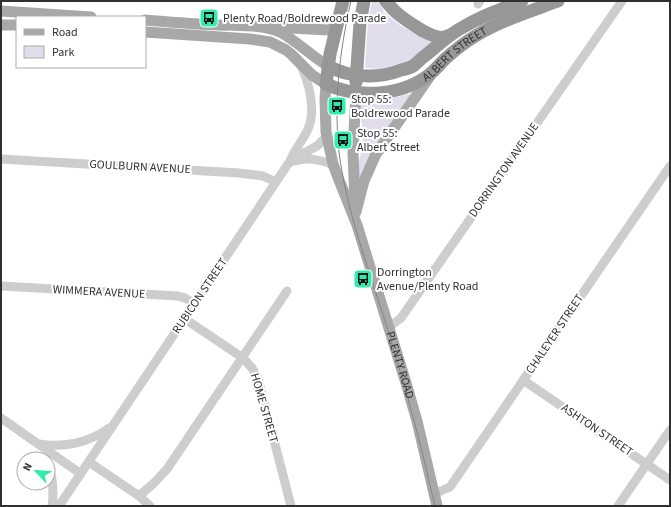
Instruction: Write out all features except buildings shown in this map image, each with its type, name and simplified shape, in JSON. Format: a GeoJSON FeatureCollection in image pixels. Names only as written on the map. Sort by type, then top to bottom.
{"type":"FeatureCollection","features":[{"type":"Feature","properties":{"kind":"highway","name":"PLENTY ROAD"},"geometry":{"type":"LineString","coordinates":[[326,84],[328,66],[343,1]]}},
{"type":"Feature","properties":{"kind":"highway","name":"PLENTY ROAD"},"geometry":{"type":"LineString","coordinates":[[356,92],[360,23],[364,1]]}},
{"type":"Feature","properties":{"kind":"highway"},"geometry":{"type":"LineString","coordinates":[[386,1],[403,19],[429,34],[440,38],[450,35]]}},
{"type":"Feature","properties":{"kind":"highway","name":"ALBERT STREET"},"geometry":{"type":"LineString","coordinates":[[326,84],[340,89],[356,92],[380,93],[397,90],[426,77],[461,45],[483,32],[512,18],[558,1]]}},
{"type":"Feature","properties":{"kind":"highway","name":"ALBERT STREET"},"geometry":{"type":"LineString","coordinates":[[328,66],[339,71],[370,76],[398,71],[412,66],[450,35],[485,15],[512,2]]}},
{"type":"Feature","properties":{"kind":"main road"},"geometry":{"type":"LineString","coordinates":[[1,11],[74,16]]}},
{"type":"Feature","properties":{"kind":"main road"},"geometry":{"type":"LineString","coordinates":[[146,20],[264,28],[325,30],[331,29],[337,25]]}},
{"type":"Feature","properties":{"kind":"main road"},"geometry":{"type":"LineString","coordinates":[[1,25],[16,25]]}},
{"type":"Feature","properties":{"kind":"main road"},"geometry":{"type":"LineString","coordinates":[[264,28],[285,35],[328,66]]}},
{"type":"Feature","properties":{"kind":"main road"},"geometry":{"type":"LineString","coordinates":[[146,32],[264,41],[286,50],[312,75],[326,84]]}},
{"type":"Feature","properties":{"kind":"main road"},"geometry":{"type":"LineString","coordinates":[[356,212],[364,181],[376,154],[435,69]]}},
{"type":"Feature","properties":{"kind":"main road","name":"PLENTY ROAD"},"geometry":{"type":"LineString","coordinates":[[326,84],[325,111],[327,136],[333,164],[338,180],[357,225],[389,327],[417,421],[437,506]]}},
{"type":"Feature","properties":{"kind":"main road","name":"PLENTY ROAD"},"geometry":{"type":"LineString","coordinates":[[356,92],[353,153],[357,225]]}},
{"type":"Feature","properties":{"kind":"street","name":"DORRINGTON AVENUE"},"geometry":{"type":"LineString","coordinates":[[389,327],[401,318],[618,3]]}},
{"type":"Feature","properties":{"kind":"street","name":"RUBICON STREET"},"geometry":{"type":"LineString","coordinates":[[59,506],[286,167],[305,135],[310,123],[312,111],[310,93],[301,64]]}},
{"type":"Feature","properties":{"kind":"street","name":"RUBICON STREET"},"geometry":{"type":"LineString","coordinates":[[286,167],[293,159],[317,146],[327,136]]}},
{"type":"Feature","properties":{"kind":"street","name":"GOULBURN AVENUE"},"geometry":{"type":"LineString","coordinates":[[1,159],[239,173],[263,176],[276,182]]}},
{"type":"Feature","properties":{"kind":"street","name":"RUBICON STREET"},"geometry":{"type":"LineString","coordinates":[[286,167],[293,162],[303,159],[318,160],[333,164]]}},
{"type":"Feature","properties":{"kind":"street","name":"CHALEYER STREET"},"geometry":{"type":"LineString","coordinates":[[434,494],[450,487],[670,166]]}},
{"type":"Feature","properties":{"kind":"street","name":"WIMMERA AVENUE"},"geometry":{"type":"LineString","coordinates":[[1,286],[178,296],[195,304]]}},
{"type":"Feature","properties":{"kind":"street"},"geometry":{"type":"LineString","coordinates":[[139,496],[167,469],[243,358],[287,290]]}},
{"type":"Feature","properties":{"kind":"street","name":"HOME STREET"},"geometry":{"type":"LineString","coordinates":[[185,319],[243,358],[252,368],[258,380],[291,506]]}},
{"type":"Feature","properties":{"kind":"street","name":"ASHTON STREET"},"geometry":{"type":"LineString","coordinates":[[524,380],[670,480]]}},
{"type":"Feature","properties":{"kind":"street"},"geometry":{"type":"LineString","coordinates":[[1,418],[81,474]]}},
{"type":"Feature","properties":{"kind":"street","name":"RUBICON STREET"},"geometry":{"type":"LineString","coordinates":[[38,443],[60,445],[82,442],[100,434],[115,422]]}},
{"type":"Feature","properties":{"kind":"street"},"geometry":{"type":"LineString","coordinates":[[618,506],[670,430]]}},
{"type":"Feature","properties":{"kind":"street"},"geometry":{"type":"LineString","coordinates":[[38,443],[42,451]]}},
{"type":"Feature","properties":{"kind":"street"},"geometry":{"type":"LineString","coordinates":[[88,462],[139,496],[150,506]]}},
{"type":"Feature","properties":{"kind":"street"},"geometry":{"type":"LineString","coordinates":[[52,506],[53,491]]}},
{"type":"Feature","properties":{"kind":"green space"},"geometry":{"type":"Polygon","coordinates":[[[372,1],[380,1],[384,12],[401,26],[434,43],[410,61],[380,69],[365,68],[368,20],[372,1]]]}},
{"type":"Feature","properties":{"kind":"green space"},"geometry":{"type":"Polygon","coordinates":[[[409,94],[411,95],[361,177],[358,176],[358,164],[362,149],[363,135],[360,114],[361,104],[366,105],[366,100],[377,100],[409,94]]]}},
{"type":"Feature","properties":{"kind":"tram line"},"geometry":{"type":"LineString","coordinates":[[351,1],[343,40],[338,80],[337,120],[340,160],[355,227],[390,337],[420,442],[435,506]]}},
{"type":"Feature","properties":{"kind":"place","name":"Plenty Road/Boldrewood Parade"},"geometry":{"type":"Point","coordinates":[209,18]}},
{"type":"Feature","properties":{"kind":"place","name":"Stop 55: Boldrewood Parade"},"geometry":{"type":"Point","coordinates":[337,106]}},
{"type":"Feature","properties":{"kind":"place","name":"Stop 55: Albert Street"},"geometry":{"type":"Point","coordinates":[343,140]}},
{"type":"Feature","properties":{"kind":"place","name":"Dorrington Avenue/Plenty Road"},"geometry":{"type":"Point","coordinates":[363,279]}}]}
